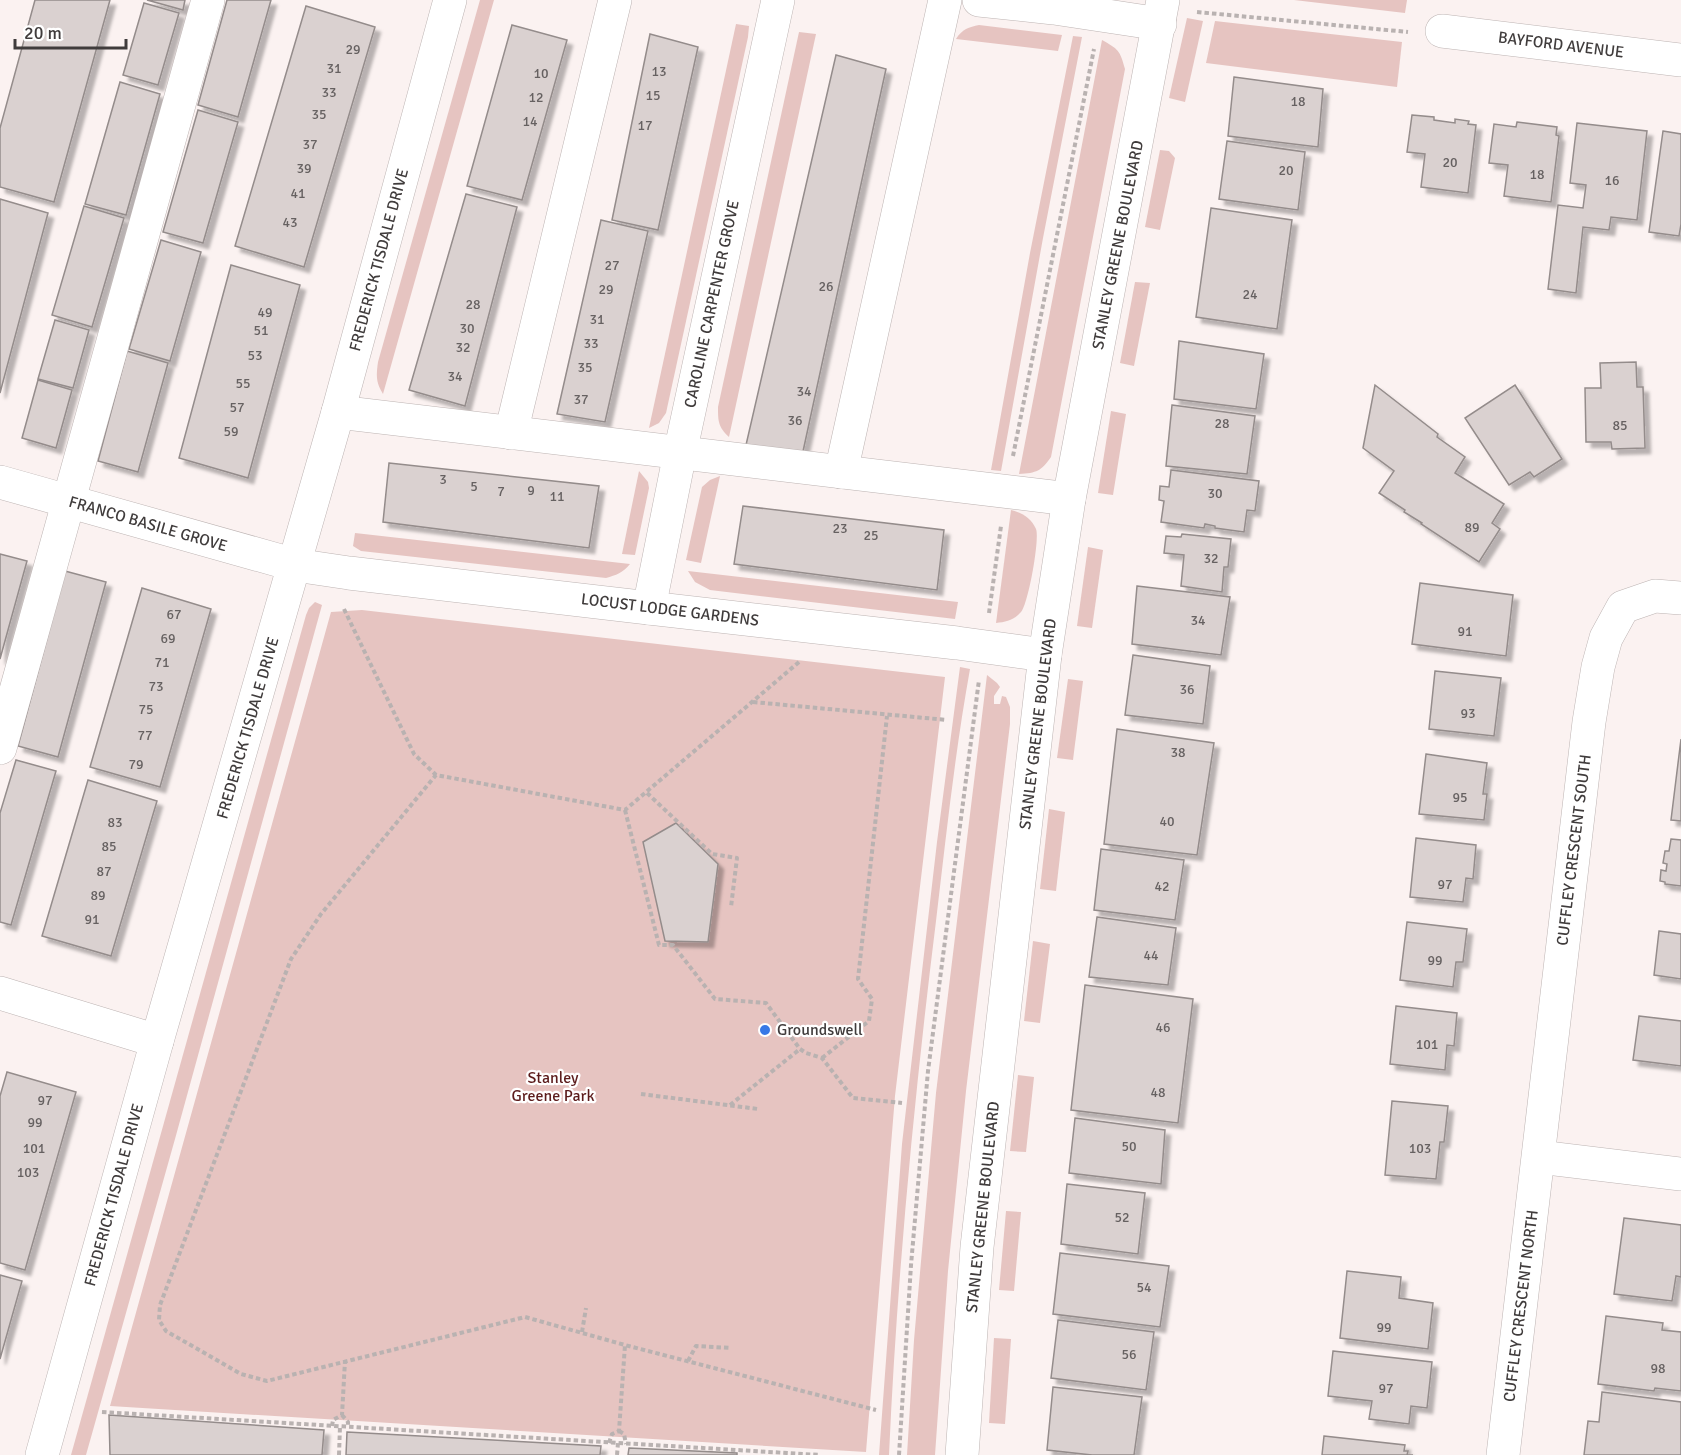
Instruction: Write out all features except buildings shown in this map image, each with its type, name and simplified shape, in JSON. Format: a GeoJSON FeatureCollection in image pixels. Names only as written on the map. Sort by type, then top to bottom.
{"type":"FeatureCollection","features":[{"type":"Feature","properties":{"kind":"street"},"geometry":{"type":"LineString","coordinates":[[0,748],[208,0]]}},
{"type":"Feature","properties":{"kind":"street","name":"FREDERICK TISDALE DRIVE"},"geometry":{"type":"LineString","coordinates":[[42,1455],[157,1041],[338,412],[450,0]]}},
{"type":"Feature","properties":{"kind":"street"},"geometry":{"type":"LineString","coordinates":[[511,433],[615,0]]}},
{"type":"Feature","properties":{"kind":"street","name":"CAROLINE CARPENTER GROVE"},"geometry":{"type":"LineString","coordinates":[[649,608],[680,453],[778,0]]}},
{"type":"Feature","properties":{"kind":"street"},"geometry":{"type":"LineString","coordinates":[[841,472],[945,0]]}},
{"type":"Feature","properties":{"kind":"street"},"geometry":{"type":"LineString","coordinates":[[979,0],[1063,9],[1162,10]]}},
{"type":"Feature","properties":{"kind":"street","name":"STANLEY GREENE BOULEVARD"},"geometry":{"type":"LineString","coordinates":[[962,1455],[977,1247],[1045,655],[1069,500],[1162,10]]}},
{"type":"Feature","properties":{"kind":"street","name":"BAYFORD AVENUE"},"geometry":{"type":"LineString","coordinates":[[1442,31],[1681,60]]}},
{"type":"Feature","properties":{"kind":"street"},"geometry":{"type":"LineString","coordinates":[[338,412],[1069,500]]}},
{"type":"Feature","properties":{"kind":"street","name":"FRANCO BASILE GROVE"},"geometry":{"type":"LineString","coordinates":[[0,482],[295,565]]}},
{"type":"Feature","properties":{"kind":"street","name":"LOCUST LODGE GARDENS"},"geometry":{"type":"LineString","coordinates":[[295,565],[1045,655]]}},
{"type":"Feature","properties":{"kind":"street","name":"CUFFLEY CRESCENT SOUTH"},"geometry":{"type":"LineString","coordinates":[[1539,1157],[1589,722],[1598,667],[1606,638],[1623,607],[1655,596],[1681,598]]}},
{"type":"Feature","properties":{"kind":"street"},"geometry":{"type":"LineString","coordinates":[[0,993],[157,1041]]}},
{"type":"Feature","properties":{"kind":"street"},"geometry":{"type":"LineString","coordinates":[[1539,1157],[1681,1174]]}},
{"type":"Feature","properties":{"kind":"street","name":"CUFFLEY CRESCENT NORTH"},"geometry":{"type":"LineString","coordinates":[[1503,1455],[1539,1157]]}},
{"type":"Feature","properties":{"kind":"path"},"geometry":{"type":"LineString","coordinates":[[1162,10],[1404,33],[1442,31]]}},
{"type":"Feature","properties":{"kind":"path"},"geometry":{"type":"LineString","coordinates":[[899,1455],[911,1265],[928,1071],[972,721],[1006,492],[1094,49]]}},
{"type":"Feature","properties":{"kind":"path"},"geometry":{"type":"LineString","coordinates":[[340,599],[414,754],[436,775],[625,810],[799,661]]}},
{"type":"Feature","properties":{"kind":"path"},"geometry":{"type":"LineString","coordinates":[[752,702],[947,720]]}},
{"type":"Feature","properties":{"kind":"path"},"geometry":{"type":"LineString","coordinates":[[822,1058],[869,1021],[872,999],[858,979],[887,716]]}},
{"type":"Feature","properties":{"kind":"path"},"geometry":{"type":"LineString","coordinates":[[436,775],[321,914],[291,959],[160,1305],[159,1320],[166,1331],[241,1374],[267,1381],[525,1317],[876,1410]]}},
{"type":"Feature","properties":{"kind":"path"},"geometry":{"type":"LineString","coordinates":[[647,792],[712,854],[737,858],[731,907]]}},
{"type":"Feature","properties":{"kind":"path"},"geometry":{"type":"LineString","coordinates":[[625,810],[659,945],[674,945],[715,999],[766,1003],[800,1049],[822,1058],[853,1098],[902,1102]]}},
{"type":"Feature","properties":{"kind":"path"},"geometry":{"type":"LineString","coordinates":[[729,1106],[800,1049]]}},
{"type":"Feature","properties":{"kind":"path"},"geometry":{"type":"LineString","coordinates":[[640,1094],[758,1109]]}},
{"type":"Feature","properties":{"kind":"path"},"geometry":{"type":"LineString","coordinates":[[582,1332],[586,1308]]}},
{"type":"Feature","properties":{"kind":"path"},"geometry":{"type":"LineString","coordinates":[[619,1431],[625,1345]]}},
{"type":"Feature","properties":{"kind":"path"},"geometry":{"type":"LineString","coordinates":[[688,1361],[696,1346],[731,1348]]}},
{"type":"Feature","properties":{"kind":"path"},"geometry":{"type":"LineString","coordinates":[[345,1361],[342,1415],[348,1422],[348,1427]]}},
{"type":"Feature","properties":{"kind":"path"},"geometry":{"type":"LineString","coordinates":[[102,1412],[820,1455]]}},
{"type":"Feature","properties":{"kind":"path"},"geometry":{"type":"LineString","coordinates":[[332,1426],[333,1420],[342,1415]]}},
{"type":"Feature","properties":{"kind":"path"},"geometry":{"type":"LineString","coordinates":[[339,1455],[340,1426]]}},
{"type":"Feature","properties":{"kind":"path"},"geometry":{"type":"LineString","coordinates":[[609,1443],[614,1431],[624,1434],[626,1443]]}},
{"type":"Feature","properties":{"kind":"path"},"geometry":{"type":"LineString","coordinates":[[617,1455],[618,1443]]}},
{"type":"Feature","properties":{"kind":"green space"},"geometry":{"type":"Polygon","coordinates":[[[480,0],[494,0],[383,394],[377,379],[378,362],[480,0]]]}},
{"type":"Feature","properties":{"kind":"green space"},"geometry":{"type":"Polygon","coordinates":[[[1294,0],[1407,0],[1405,13],[1294,0]]]}},
{"type":"Feature","properties":{"kind":"green space"},"geometry":{"type":"Polygon","coordinates":[[[1187,18],[1203,21],[1185,102],[1169,98],[1187,18]]]}},
{"type":"Feature","properties":{"kind":"green space"},"geometry":{"type":"Polygon","coordinates":[[[1215,21],[1402,42],[1397,87],[1206,63],[1215,21]]]}},
{"type":"Feature","properties":{"kind":"green space"},"geometry":{"type":"Polygon","coordinates":[[[736,24],[749,26],[748,37],[666,413],[659,423],[649,428],[736,24]]]}},
{"type":"Feature","properties":{"kind":"green space"},"geometry":{"type":"Polygon","coordinates":[[[979,25],[1062,35],[1058,51],[956,39],[966,29],[979,25]]]}},
{"type":"Feature","properties":{"kind":"green space"},"geometry":{"type":"Polygon","coordinates":[[[799,32],[816,34],[729,437],[719,424],[718,407],[799,32]]]}},
{"type":"Feature","properties":{"kind":"green space"},"geometry":{"type":"Polygon","coordinates":[[[1073,36],[1082,37],[1001,471],[991,470],[1030,253],[1073,36]]]}},
{"type":"Feature","properties":{"kind":"green space"},"geometry":{"type":"Polygon","coordinates":[[[1102,40],[1118,51],[1125,69],[1051,457],[1038,470],[1019,474],[1102,40]]]}},
{"type":"Feature","properties":{"kind":"green space"},"geometry":{"type":"Polygon","coordinates":[[[1160,150],[1169,151],[1175,158],[1160,230],[1145,227],[1160,150]]]}},
{"type":"Feature","properties":{"kind":"green space"},"geometry":{"type":"Polygon","coordinates":[[[1135,282],[1150,283],[1134,366],[1120,363],[1135,282]]]}},
{"type":"Feature","properties":{"kind":"green space"},"geometry":{"type":"Polygon","coordinates":[[[1111,411],[1126,414],[1113,495],[1098,493],[1111,411]]]}},
{"type":"Feature","properties":{"kind":"green space"},"geometry":{"type":"Polygon","coordinates":[[[639,471],[648,482],[649,488],[635,555],[622,554],[639,471]]]}},
{"type":"Feature","properties":{"kind":"green space"},"geometry":{"type":"Polygon","coordinates":[[[720,476],[701,563],[686,560],[702,487],[710,480],[720,476]]]}},
{"type":"Feature","properties":{"kind":"green space"},"geometry":{"type":"Polygon","coordinates":[[[1011,510],[1026,516],[1036,529],[1035,558],[1027,597],[1021,612],[1010,620],[996,623],[1011,510]]]}},
{"type":"Feature","properties":{"kind":"green space"},"geometry":{"type":"Polygon","coordinates":[[[355,533],[630,564],[622,572],[606,578],[361,551],[353,546],[355,533]]]}},
{"type":"Feature","properties":{"kind":"green space"},"geometry":{"type":"Polygon","coordinates":[[[1088,547],[1103,550],[1092,628],[1077,626],[1088,547]]]}},
{"type":"Feature","properties":{"kind":"green space"},"geometry":{"type":"Polygon","coordinates":[[[688,571],[958,602],[955,619],[710,590],[695,582],[688,571]]]}},
{"type":"Feature","properties":{"kind":"green space"},"geometry":{"type":"Polygon","coordinates":[[[315,602],[322,605],[86,1455],[71,1455],[306,615],[315,602]]]}},
{"type":"Feature","properties":{"kind":"green space","name":"Stanley Greene Park"},"geometry":{"type":"Polygon","coordinates":[[[362,610],[945,677],[895,1096],[866,1452],[110,1406],[331,612],[362,610]]]}},
{"type":"Feature","properties":{"kind":"green space"},"geometry":{"type":"Polygon","coordinates":[[[960,667],[970,669],[951,795],[914,1121],[902,1254],[889,1455],[879,1455],[902,1144],[960,667]]]}},
{"type":"Feature","properties":{"kind":"green space"},"geometry":{"type":"Polygon","coordinates":[[[987,675],[1000,687],[994,696],[994,704],[1000,704],[1002,696],[1006,697],[1010,707],[1010,724],[966,1091],[948,1271],[935,1455],[907,1455],[914,1340],[936,1093],[987,675]]]}},
{"type":"Feature","properties":{"kind":"green space"},"geometry":{"type":"Polygon","coordinates":[[[1068,679],[1083,681],[1073,760],[1057,758],[1068,679]]]}},
{"type":"Feature","properties":{"kind":"green space"},"geometry":{"type":"Polygon","coordinates":[[[1049,809],[1065,812],[1056,891],[1040,889],[1049,809]]]}},
{"type":"Feature","properties":{"kind":"green space"},"geometry":{"type":"Polygon","coordinates":[[[1033,941],[1050,944],[1040,1023],[1024,1021],[1033,941]]]}},
{"type":"Feature","properties":{"kind":"green space"},"geometry":{"type":"Polygon","coordinates":[[[1018,1075],[1034,1077],[1026,1152],[1010,1151],[1018,1075]]]}},
{"type":"Feature","properties":{"kind":"green space"},"geometry":{"type":"Polygon","coordinates":[[[1006,1211],[1021,1212],[1014,1291],[999,1290],[1006,1211]]]}},
{"type":"Feature","properties":{"kind":"green space"},"geometry":{"type":"Polygon","coordinates":[[[994,1338],[1011,1339],[1005,1424],[989,1423],[994,1338]]]}},
{"type":"Feature","properties":{"kind":"place","name":"Groundswell"},"geometry":{"type":"Point","coordinates":[765,1030]}}]}
